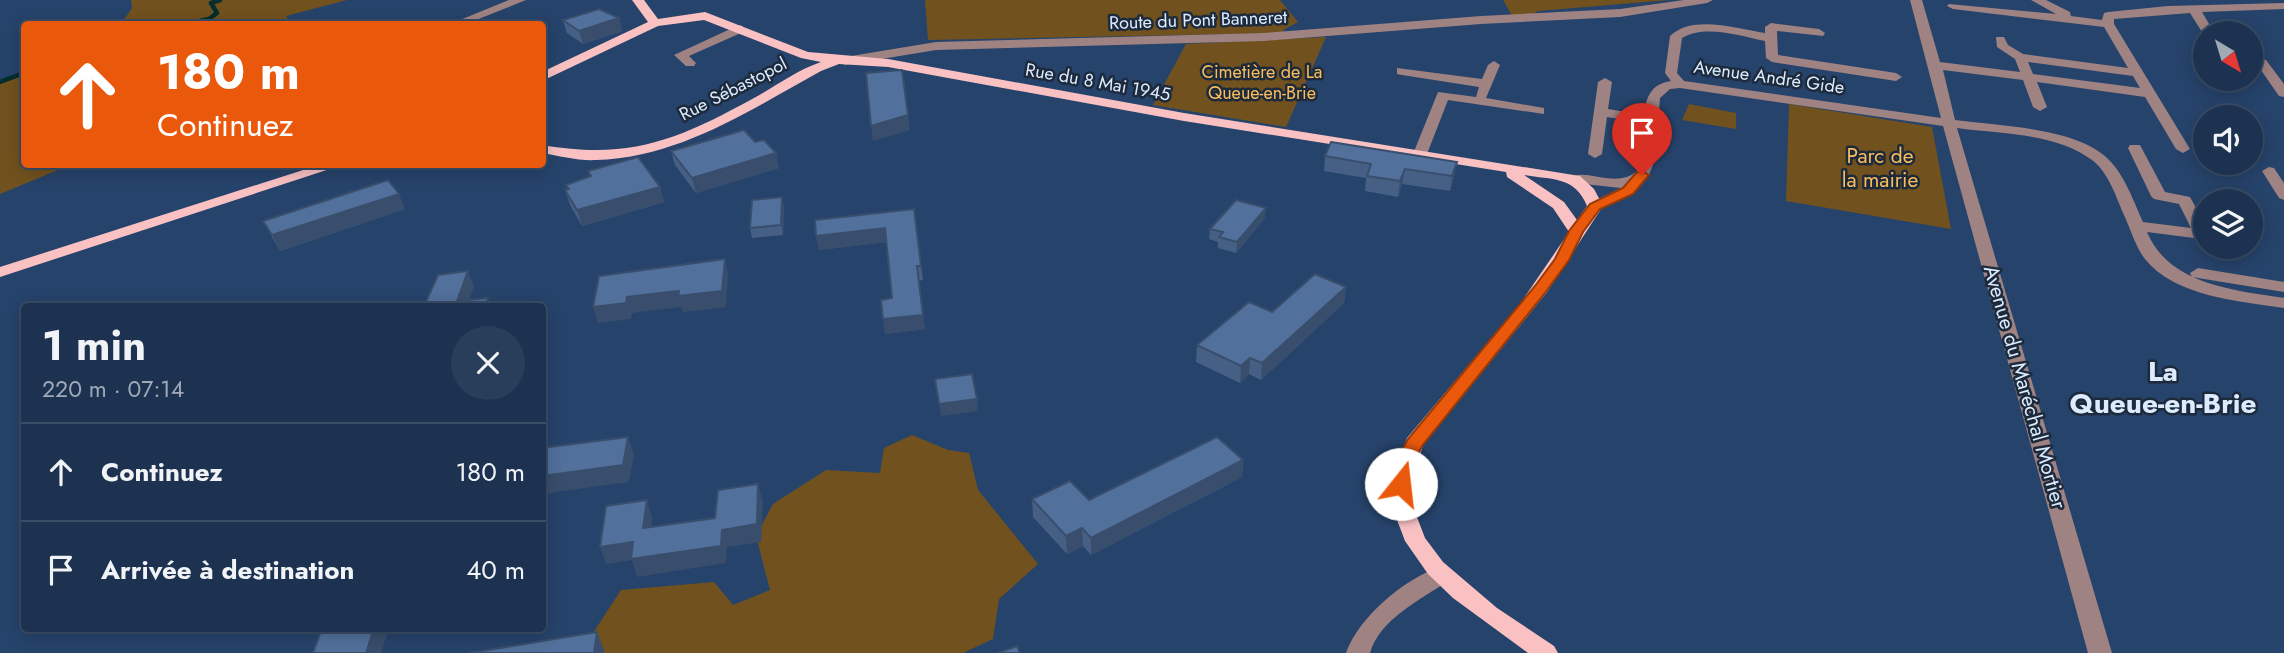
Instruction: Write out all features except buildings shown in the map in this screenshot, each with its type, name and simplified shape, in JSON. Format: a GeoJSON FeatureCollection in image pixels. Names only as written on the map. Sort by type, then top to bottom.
{"type":"FeatureCollection","features":[{"type":"Feature","properties":{"kind":"main road"},"geometry":{"type":"LineString","coordinates":[[638,0],[656,23]]}},
{"type":"Feature","properties":{"kind":"main road"},"geometry":{"type":"LineString","coordinates":[[546,75],[656,23],[705,16],[830,62]]}},
{"type":"Feature","properties":{"kind":"main road","name":"Rue du 8 Mai 1945"},"geometry":{"type":"LineString","coordinates":[[830,62],[888,62],[1184,117],[1575,178]]}},
{"type":"Feature","properties":{"kind":"main road","name":"Rue Sébastopol"},"geometry":{"type":"LineString","coordinates":[[546,150],[598,156],[672,141],[695,133],[830,62]]}},
{"type":"Feature","properties":{"kind":"main road"},"geometry":{"type":"LineString","coordinates":[[1498,166],[1528,182],[1559,205],[1576,231]]}},
{"type":"Feature","properties":{"kind":"main road"},"geometry":{"type":"LineString","coordinates":[[0,272],[325,168]]}},
{"type":"Feature","properties":{"kind":"main road"},"geometry":{"type":"LineString","coordinates":[[1546,653],[1458,592],[1440,575],[1421,551],[1403,514],[1401,484],[1405,462],[1414,443],[1540,290],[1562,260],[1576,231],[1595,206],[1589,192],[1575,178],[1565,187],[1559,205]]}},
{"type":"Feature","properties":{"kind":"street"},"geometry":{"type":"LineString","coordinates":[[464,21],[520,0]]}},
{"type":"Feature","properties":{"kind":"street","name":"Route du Pont Banneret"},"geometry":{"type":"LineString","coordinates":[[830,62],[936,46],[1264,37],[1481,20],[1620,13],[1707,0]]}},
{"type":"Feature","properties":{"kind":"street","name":"Avenue du Maréchal Mortier"},"geometry":{"type":"LineString","coordinates":[[1916,0],[2099,653]]}},
{"type":"Feature","properties":{"kind":"street"},"geometry":{"type":"LineString","coordinates":[[2037,0],[2079,21]]}},
{"type":"Feature","properties":{"kind":"street"},"geometry":{"type":"LineString","coordinates":[[2153,0],[2168,10]]}},
{"type":"Feature","properties":{"kind":"street"},"geometry":{"type":"LineString","coordinates":[[2147,93],[2108,24],[2108,16],[2111,14],[2258,3],[2284,6]]}},
{"type":"Feature","properties":{"kind":"street"},"geometry":{"type":"LineString","coordinates":[[1952,6],[2108,24]]}},
{"type":"Feature","properties":{"kind":"street"},"geometry":{"type":"LineString","coordinates":[[2194,9],[2201,21]]}},
{"type":"Feature","properties":{"kind":"street"},"geometry":{"type":"LineString","coordinates":[[1819,33],[1771,27],[1772,58],[1896,76]]}},
{"type":"Feature","properties":{"kind":"street"},"geometry":{"type":"LineString","coordinates":[[690,64],[680,55],[739,29]]}},
{"type":"Feature","properties":{"kind":"street"},"geometry":{"type":"LineString","coordinates":[[1681,84],[1671,74],[1676,36],[1680,33],[1701,29],[1771,38]]}},
{"type":"Feature","properties":{"kind":"street"},"geometry":{"type":"LineString","coordinates":[[2000,40],[2003,47],[2020,57],[2136,73]]}},
{"type":"Feature","properties":{"kind":"street"},"geometry":{"type":"LineString","coordinates":[[888,62],[884,58],[898,51]]}},
{"type":"Feature","properties":{"kind":"street"},"geometry":{"type":"LineString","coordinates":[[2020,57],[2040,107]]}},
{"type":"Feature","properties":{"kind":"street"},"geometry":{"type":"LineString","coordinates":[[2263,64],[2284,93]]}},
{"type":"Feature","properties":{"kind":"street"},"geometry":{"type":"LineString","coordinates":[[1480,102],[1494,65]]}},
{"type":"Feature","properties":{"kind":"street"},"geometry":{"type":"LineString","coordinates":[[1934,65],[2147,93],[2153,97],[2183,149]]}},
{"type":"Feature","properties":{"kind":"street"},"geometry":{"type":"LineString","coordinates":[[1402,71],[1486,84]]}},
{"type":"Feature","properties":{"kind":"street"},"geometry":{"type":"LineString","coordinates":[[1595,154],[1605,82]]}},
{"type":"Feature","properties":{"kind":"street","name":"Avenue André Gide"},"geometry":{"type":"LineString","coordinates":[[1642,175],[1646,170],[1653,97],[1666,86],[1681,84],[2048,137],[2102,160],[2152,258],[2172,271],[2224,292],[2284,303]]}},
{"type":"Feature","properties":{"kind":"street"},"geometry":{"type":"LineString","coordinates":[[1420,154],[1443,95],[1539,111]]}},
{"type":"Feature","properties":{"kind":"street"},"geometry":{"type":"LineString","coordinates":[[1601,111],[1651,120]]}},
{"type":"Feature","properties":{"kind":"street"},"geometry":{"type":"LineString","coordinates":[[2135,148],[2159,196],[2185,200],[2202,234],[2137,226]]}},
{"type":"Feature","properties":{"kind":"street"},"geometry":{"type":"LineString","coordinates":[[2269,171],[2284,195]]}},
{"type":"Feature","properties":{"kind":"street"},"geometry":{"type":"LineString","coordinates":[[1595,206],[1628,191],[1642,175]]}},
{"type":"Feature","properties":{"kind":"street","name":"Rue du 8 Mai 1945"},"geometry":{"type":"LineString","coordinates":[[1575,178],[1615,184],[1634,180],[1642,175]]}},
{"type":"Feature","properties":{"kind":"street"},"geometry":{"type":"LineString","coordinates":[[2198,273],[2284,288]]}},
{"type":"Feature","properties":{"kind":"street"},"geometry":{"type":"LineString","coordinates":[[1358,653],[1360,643],[1374,625],[1440,575]]}},
{"type":"Feature","properties":{"kind":"green space"},"geometry":{"type":"Polygon","coordinates":[[[131,0],[347,0],[286,16],[289,21],[123,21],[132,8],[131,0]]]}},
{"type":"Feature","properties":{"kind":"green space"},"geometry":{"type":"Polygon","coordinates":[[[925,0],[1280,0],[1298,22],[1283,30],[1285,33],[928,40],[925,0]]]}},
{"type":"Feature","properties":{"kind":"green space"},"geometry":{"type":"Polygon","coordinates":[[[1503,0],[1670,0],[1538,11],[1531,15],[1512,16],[1503,0]]]}},
{"type":"Feature","properties":{"kind":"green space","name":"Cimetière de La Queue-en-Brie"},"geometry":{"type":"Polygon","coordinates":[[[1326,37],[1286,127],[1153,105],[1186,44],[1326,37]]]}},
{"type":"Feature","properties":{"kind":"green space"},"geometry":{"type":"Polygon","coordinates":[[[21,77],[21,168],[63,168],[0,194],[0,83],[21,77]]]}},
{"type":"Feature","properties":{"kind":"green space"},"geometry":{"type":"Polygon","coordinates":[[[1689,104],[1736,113],[1736,129],[1682,120],[1689,104]]]}},
{"type":"Feature","properties":{"kind":"green space","name":"Parc de la mairie"},"geometry":{"type":"Polygon","coordinates":[[[1789,104],[1932,127],[1951,229],[1786,201],[1789,104]]]}},
{"type":"Feature","properties":{"kind":"green space"},"geometry":{"type":"Polygon","coordinates":[[[912,435],[948,450],[969,453],[978,490],[1038,564],[999,599],[993,639],[963,653],[593,653],[593,633],[621,590],[714,582],[733,605],[770,590],[756,536],[773,504],[826,470],[880,473],[884,448],[912,435]]]}},
{"type":"Feature","properties":{"kind":"waterway"},"geometry":{"type":"LineString","coordinates":[[200,21],[217,13],[211,3],[220,0]]}},
{"type":"Feature","properties":{"kind":"waterway"},"geometry":{"type":"LineString","coordinates":[[0,82],[21,74]]}},
{"type":"Feature","properties":{"kind":"district","name":"La Queue-en-Brie"},"geometry":{"type":"Point","coordinates":[2163,387]}},
{"type":"Feature","properties":{"kind":"route"},"geometry":{"type":"LineString","coordinates":[[1401,484],[1405,462],[1414,443],[1540,290],[1562,260],[1576,231],[1595,206],[1628,191],[1642,175]]}}]}
